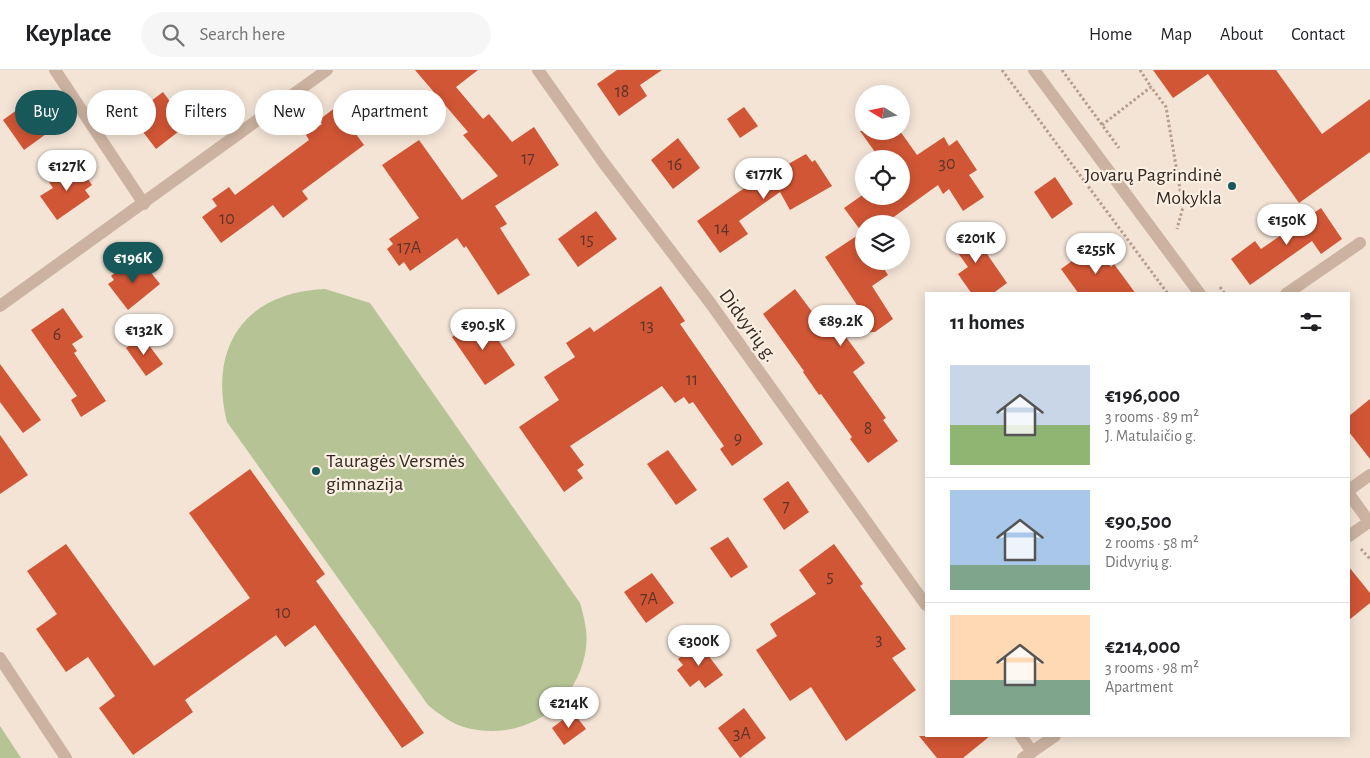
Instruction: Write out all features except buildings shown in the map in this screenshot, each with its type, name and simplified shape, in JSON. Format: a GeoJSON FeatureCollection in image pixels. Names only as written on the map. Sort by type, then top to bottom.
{"type":"FeatureCollection","features":[{"type":"Feature","properties":{"kind":"street"},"geometry":{"type":"LineString","coordinates":[[55,70],[144,204]]}},
{"type":"Feature","properties":{"kind":"street"},"geometry":{"type":"LineString","coordinates":[[0,306],[144,204],[327,70]]}},
{"type":"Feature","properties":{"kind":"street","name":"Didvyrių g."},"geometry":{"type":"LineString","coordinates":[[538,70],[603,162],[711,304],[925,604]]}},
{"type":"Feature","properties":{"kind":"street"},"geometry":{"type":"LineString","coordinates":[[1034,70],[1199,292]]}},
{"type":"Feature","properties":{"kind":"street"},"geometry":{"type":"LineString","coordinates":[[1289,292],[1360,244]]}},
{"type":"Feature","properties":{"kind":"street"},"geometry":{"type":"LineString","coordinates":[[1350,489],[1370,475]]}},
{"type":"Feature","properties":{"kind":"street"},"geometry":{"type":"LineString","coordinates":[[1350,495],[1370,523],[1350,535]]}},
{"type":"Feature","properties":{"kind":"street"},"geometry":{"type":"LineString","coordinates":[[0,658],[66,758]]}},
{"type":"Feature","properties":{"kind":"street"},"geometry":{"type":"LineString","coordinates":[[1021,737],[1028,755],[1054,737]]}},
{"type":"Feature","properties":{"kind":"path"},"geometry":{"type":"LineString","coordinates":[[1002,70],[1167,292]]}},
{"type":"Feature","properties":{"kind":"path"},"geometry":{"type":"LineString","coordinates":[[1140,70],[1166,107],[1183,207],[1177,230]]}},
{"type":"Feature","properties":{"kind":"path"},"geometry":{"type":"LineString","coordinates":[[1103,125],[1151,87]]}},
{"type":"Feature","properties":{"kind":"green space"},"geometry":{"type":"Polygon","coordinates":[[[325,289],[370,303],[580,603],[586,636],[586,648],[581,669],[572,687],[560,702],[545,715],[528,724],[509,730],[488,731],[467,728],[446,719],[428,705],[227,422],[223,395],[223,370],[229,347],[239,328],[254,312],[274,300],[297,292],[325,289]]]}},
{"type":"Feature","properties":{"kind":"green space"},"geometry":{"type":"Polygon","coordinates":[[[0,726],[21,758],[0,758],[0,726]]]}},
{"type":"Feature","properties":{"kind":"place","name":"Jovarų Pagrindinė Mokykla"},"geometry":{"type":"Point","coordinates":[1232,186]}},
{"type":"Feature","properties":{"kind":"place","name":"Tauragės Versmės gimnazija"},"geometry":{"type":"Point","coordinates":[316,471]}}]}
